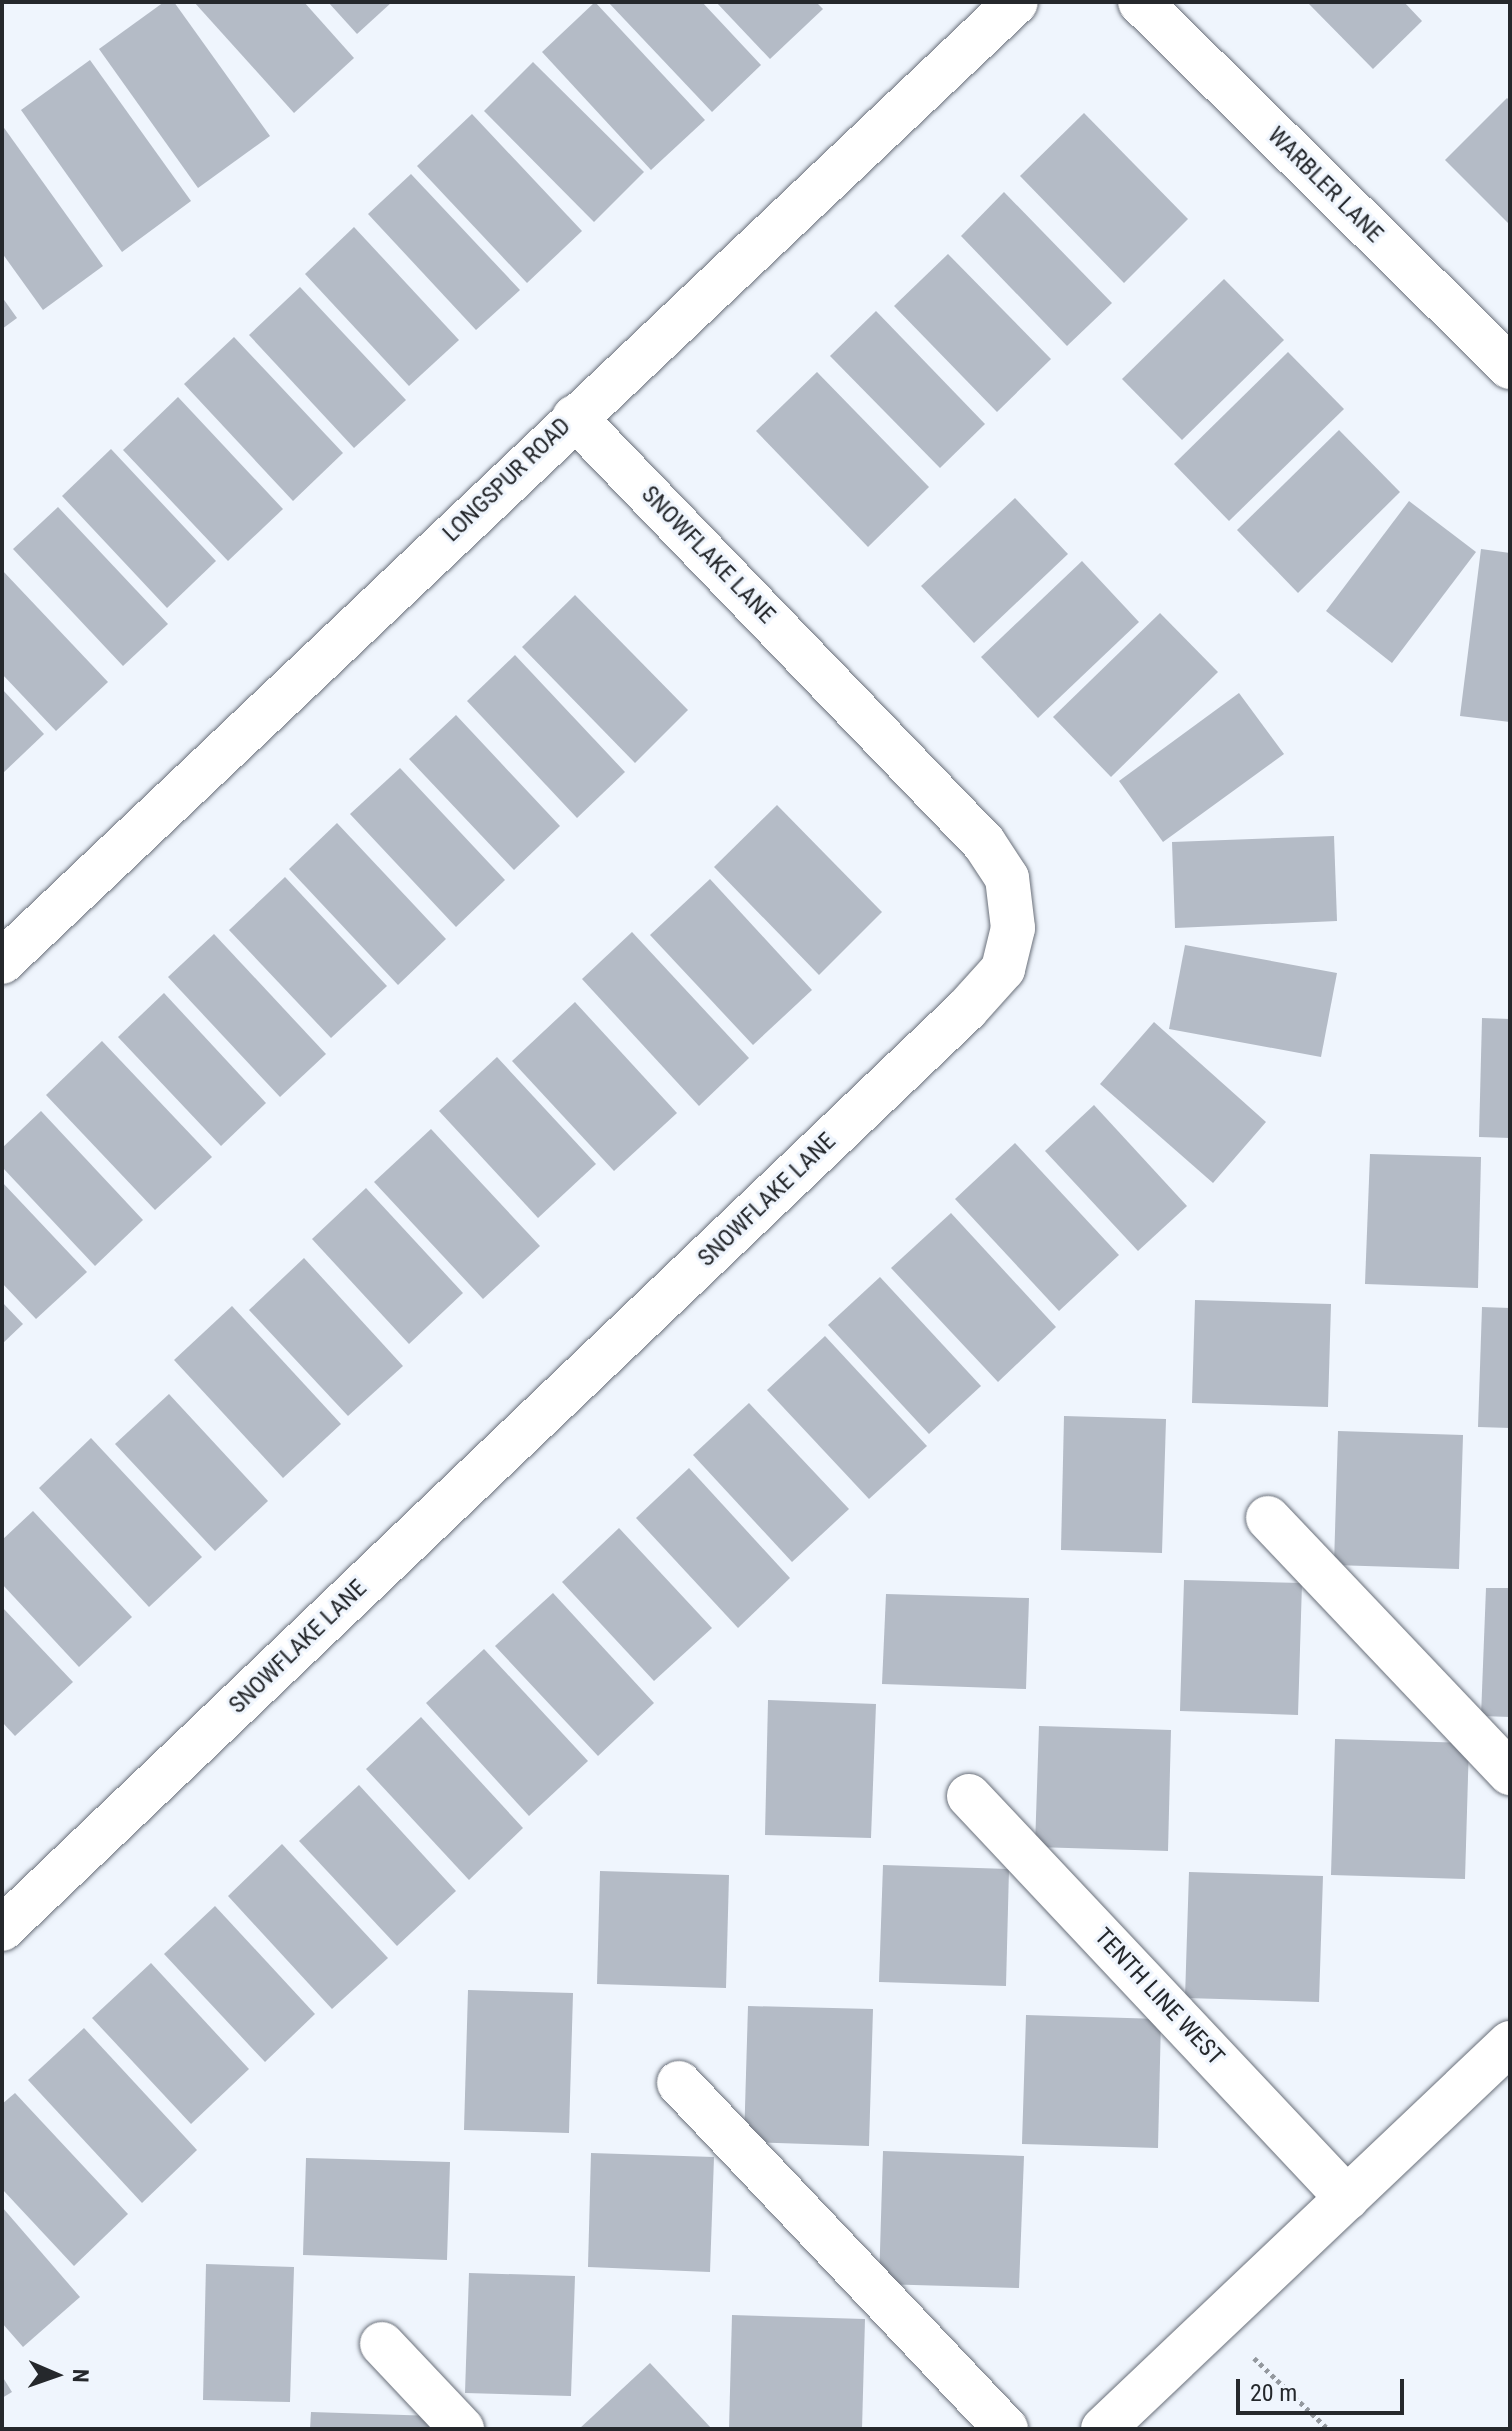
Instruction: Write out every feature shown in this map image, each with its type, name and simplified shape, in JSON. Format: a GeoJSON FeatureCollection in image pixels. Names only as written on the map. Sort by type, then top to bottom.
{"type":"FeatureCollection","features":[{"type":"Feature","properties":{"kind":"street","name":"LONGSPUR ROAD"},"geometry":{"type":"LineString","coordinates":[[2,962],[574,417],[1016,2]]}},
{"type":"Feature","properties":{"kind":"street","name":"WARBLER LANE"},"geometry":{"type":"LineString","coordinates":[[1140,2],[1510,367]]}},
{"type":"Feature","properties":{"kind":"street","name":"SNOWFLAKE LANE"},"geometry":{"type":"LineString","coordinates":[[2,1929],[956,1020],[1003,969],[1013,928],[1007,878],[984,843],[574,417]]}},
{"type":"Feature","properties":{"kind":"street"},"geometry":{"type":"LineString","coordinates":[[1268,1518],[1510,1773]]}},
{"type":"Feature","properties":{"kind":"street","name":"TENTH LINE WEST"},"geometry":{"type":"LineString","coordinates":[[969,1796],[1347,2198]]}},
{"type":"Feature","properties":{"kind":"street"},"geometry":{"type":"LineString","coordinates":[[1103,2429],[1510,2043]]}},
{"type":"Feature","properties":{"kind":"street"},"geometry":{"type":"LineString","coordinates":[[679,2083],[1006,2429]]}},
{"type":"Feature","properties":{"kind":"street"},"geometry":{"type":"LineString","coordinates":[[382,2344],[462,2429]]}},
{"type":"Feature","properties":{"kind":"path"},"geometry":{"type":"LineString","coordinates":[[1254,2358],[1328,2429]]}},
{"type":"Feature","properties":{"kind":"building"},"geometry":{"type":"Polygon","coordinates":[[[164,2],[174,2],[270,136],[198,188],[99,49],[164,2]]]}},
{"type":"Feature","properties":{"kind":"building"},"geometry":{"type":"Polygon","coordinates":[[[194,2],[304,2],[354,58],[294,113],[194,2]]]}},
{"type":"Feature","properties":{"kind":"building"},"geometry":{"type":"Polygon","coordinates":[[[328,2],[392,2],[357,34],[328,2]]]}},
{"type":"Feature","properties":{"kind":"building"},"geometry":{"type":"Polygon","coordinates":[[[595,2],[705,120],[651,170],[542,52],[595,2]]]}},
{"type":"Feature","properties":{"kind":"building"},"geometry":{"type":"Polygon","coordinates":[[[608,2],[702,2],[761,65],[712,112],[608,2]]]}},
{"type":"Feature","properties":{"kind":"building"},"geometry":{"type":"Polygon","coordinates":[[[716,2],[816,2],[823,9],[770,59],[716,2]]]}},
{"type":"Feature","properties":{"kind":"building"},"geometry":{"type":"Polygon","coordinates":[[[1307,2],[1404,2],[1422,21],[1373,69],[1307,2]]]}},
{"type":"Feature","properties":{"kind":"building"},"geometry":{"type":"Polygon","coordinates":[[[90,60],[191,201],[122,252],[21,110],[90,60]]]}},
{"type":"Feature","properties":{"kind":"building"},"geometry":{"type":"Polygon","coordinates":[[[533,62],[644,172],[594,222],[484,111],[533,62]]]}},
{"type":"Feature","properties":{"kind":"building"},"geometry":{"type":"Polygon","coordinates":[[[1507,98],[1510,101],[1510,225],[1445,160],[1507,98]]]}},
{"type":"Feature","properties":{"kind":"building"},"geometry":{"type":"Polygon","coordinates":[[[1084,113],[1188,219],[1124,283],[1020,176],[1084,113]]]}},
{"type":"Feature","properties":{"kind":"building"},"geometry":{"type":"Polygon","coordinates":[[[472,114],[582,231],[527,283],[417,166],[472,114]]]}},
{"type":"Feature","properties":{"kind":"building"},"geometry":{"type":"Polygon","coordinates":[[[2,125],[103,266],[43,310],[2,253],[2,125]]]}},
{"type":"Feature","properties":{"kind":"building"},"geometry":{"type":"Polygon","coordinates":[[[411,174],[520,290],[476,330],[368,214],[411,174]]]}},
{"type":"Feature","properties":{"kind":"building"},"geometry":{"type":"Polygon","coordinates":[[[1004,192],[1112,303],[1067,346],[961,236],[1004,192]]]}},
{"type":"Feature","properties":{"kind":"building"},"geometry":{"type":"Polygon","coordinates":[[[354,227],[459,340],[409,386],[305,274],[354,227]]]}},
{"type":"Feature","properties":{"kind":"building"},"geometry":{"type":"Polygon","coordinates":[[[948,254],[1051,359],[997,412],[894,306],[948,254]]]}},
{"type":"Feature","properties":{"kind":"building"},"geometry":{"type":"Polygon","coordinates":[[[1224,279],[1284,340],[1182,440],[1122,379],[1224,279]]]}},
{"type":"Feature","properties":{"kind":"building"},"geometry":{"type":"Polygon","coordinates":[[[300,287],[406,400],[354,448],[249,335],[300,287]]]}},
{"type":"Feature","properties":{"kind":"building"},"geometry":{"type":"Polygon","coordinates":[[[2,297],[17,318],[2,329],[2,297]]]}},
{"type":"Feature","properties":{"kind":"building"},"geometry":{"type":"Polygon","coordinates":[[[876,311],[985,424],[940,468],[830,356],[876,311]]]}},
{"type":"Feature","properties":{"kind":"building"},"geometry":{"type":"Polygon","coordinates":[[[234,337],[343,453],[293,501],[184,384],[234,337]]]}},
{"type":"Feature","properties":{"kind":"building"},"geometry":{"type":"Polygon","coordinates":[[[1288,352],[1344,409],[1229,521],[1174,464],[1288,352]]]}},
{"type":"Feature","properties":{"kind":"building"},"geometry":{"type":"Polygon","coordinates":[[[817,372],[929,487],[868,547],[756,431],[817,372]]]}},
{"type":"Feature","properties":{"kind":"building"},"geometry":{"type":"Polygon","coordinates":[[[178,397],[283,509],[228,561],[123,450],[178,397]]]}},
{"type":"Feature","properties":{"kind":"building"},"geometry":{"type":"Polygon","coordinates":[[[1339,430],[1400,492],[1298,593],[1237,530],[1339,430]]]}},
{"type":"Feature","properties":{"kind":"building"},"geometry":{"type":"Polygon","coordinates":[[[111,449],[216,561],[167,608],[62,496],[111,449]]]}},
{"type":"Feature","properties":{"kind":"building"},"geometry":{"type":"Polygon","coordinates":[[[1015,498],[1068,554],[974,643],[921,586],[1015,498]]]}},
{"type":"Feature","properties":{"kind":"building"},"geometry":{"type":"Polygon","coordinates":[[[1409,501],[1476,552],[1392,663],[1326,611],[1409,501]]]}},
{"type":"Feature","properties":{"kind":"building"},"geometry":{"type":"Polygon","coordinates":[[[58,507],[168,624],[123,666],[13,549],[58,507]]]}},
{"type":"Feature","properties":{"kind":"building"},"geometry":{"type":"Polygon","coordinates":[[[1481,549],[1510,553],[1510,722],[1460,716],[1481,549]]]}},
{"type":"Feature","properties":{"kind":"building"},"geometry":{"type":"Polygon","coordinates":[[[1082,561],[1139,622],[1038,718],[981,657],[1082,561]]]}},
{"type":"Feature","properties":{"kind":"building"},"geometry":{"type":"Polygon","coordinates":[[[2,570],[108,682],[56,731],[2,674],[2,570]]]}},
{"type":"Feature","properties":{"kind":"building"},"geometry":{"type":"Polygon","coordinates":[[[575,595],[688,710],[635,763],[522,647],[575,595]]]}},
{"type":"Feature","properties":{"kind":"building"},"geometry":{"type":"Polygon","coordinates":[[[1160,613],[1218,672],[1111,777],[1053,717],[1160,613]]]}},
{"type":"Feature","properties":{"kind":"building"},"geometry":{"type":"Polygon","coordinates":[[[515,655],[625,772],[577,818],[467,701],[515,655]]]}},
{"type":"Feature","properties":{"kind":"building"},"geometry":{"type":"Polygon","coordinates":[[[2,689],[44,734],[2,774],[2,689]]]}},
{"type":"Feature","properties":{"kind":"building"},"geometry":{"type":"Polygon","coordinates":[[[1239,693],[1284,754],[1163,842],[1119,781],[1239,693]]]}},
{"type":"Feature","properties":{"kind":"building"},"geometry":{"type":"Polygon","coordinates":[[[456,715],[560,826],[514,870],[409,759],[456,715]]]}},
{"type":"Feature","properties":{"kind":"building"},"geometry":{"type":"Polygon","coordinates":[[[400,768],[505,880],[456,927],[350,814],[400,768]]]}},
{"type":"Feature","properties":{"kind":"building"},"geometry":{"type":"Polygon","coordinates":[[[777,805],[882,912],[819,975],[714,867],[777,805]]]}},
{"type":"Feature","properties":{"kind":"building"},"geometry":{"type":"Polygon","coordinates":[[[337,823],[446,939],[398,985],[289,869],[337,823]]]}},
{"type":"Feature","properties":{"kind":"building"},"geometry":{"type":"Polygon","coordinates":[[[1334,836],[1337,921],[1175,928],[1172,842],[1334,836]]]}},
{"type":"Feature","properties":{"kind":"building"},"geometry":{"type":"Polygon","coordinates":[[[285,877],[387,986],[331,1038],[229,930],[285,877]]]}},
{"type":"Feature","properties":{"kind":"building"},"geometry":{"type":"Polygon","coordinates":[[[710,879],[812,990],[753,1045],[650,935],[710,879]]]}},
{"type":"Feature","properties":{"kind":"building"},"geometry":{"type":"Polygon","coordinates":[[[632,932],[749,1058],[699,1106],[582,979],[632,932]]]}},
{"type":"Feature","properties":{"kind":"building"},"geometry":{"type":"Polygon","coordinates":[[[214,934],[326,1054],[280,1097],[168,977],[214,934]]]}},
{"type":"Feature","properties":{"kind":"building"},"geometry":{"type":"Polygon","coordinates":[[[1185,945],[1337,973],[1321,1057],[1169,1029],[1185,945]]]}},
{"type":"Feature","properties":{"kind":"building"},"geometry":{"type":"Polygon","coordinates":[[[164,993],[266,1103],[221,1146],[118,1037],[164,993]]]}},
{"type":"Feature","properties":{"kind":"building"},"geometry":{"type":"Polygon","coordinates":[[[575,1002],[677,1113],[614,1171],[512,1061],[575,1002]]]}},
{"type":"Feature","properties":{"kind":"building"},"geometry":{"type":"Polygon","coordinates":[[[1482,1018],[1510,1019],[1510,1138],[1479,1137],[1482,1018]]]}},
{"type":"Feature","properties":{"kind":"building"},"geometry":{"type":"Polygon","coordinates":[[[1154,1022],[1266,1122],[1213,1183],[1100,1084],[1154,1022]]]}},
{"type":"Feature","properties":{"kind":"building"},"geometry":{"type":"Polygon","coordinates":[[[102,1041],[212,1157],[155,1210],[46,1095],[102,1041]]]}},
{"type":"Feature","properties":{"kind":"building"},"geometry":{"type":"Polygon","coordinates":[[[497,1057],[596,1164],[538,1218],[439,1111],[497,1057]]]}},
{"type":"Feature","properties":{"kind":"building"},"geometry":{"type":"Polygon","coordinates":[[[1094,1105],[1187,1206],[1138,1251],[1045,1151],[1094,1105]]]}},
{"type":"Feature","properties":{"kind":"building"},"geometry":{"type":"Polygon","coordinates":[[[41,1111],[143,1220],[95,1266],[2,1167],[2,1148],[41,1111]]]}},
{"type":"Feature","properties":{"kind":"building"},"geometry":{"type":"Polygon","coordinates":[[[431,1129],[540,1246],[483,1299],[374,1182],[431,1129]]]}},
{"type":"Feature","properties":{"kind":"building"},"geometry":{"type":"Polygon","coordinates":[[[1015,1143],[1119,1255],[1059,1311],[955,1199],[1015,1143]]]}},
{"type":"Feature","properties":{"kind":"building"},"geometry":{"type":"Polygon","coordinates":[[[1370,1154],[1481,1157],[1478,1288],[1365,1284],[1370,1154]]]}},
{"type":"Feature","properties":{"kind":"building"},"geometry":{"type":"Polygon","coordinates":[[[2,1182],[87,1272],[36,1319],[2,1283],[2,1182]]]}},
{"type":"Feature","properties":{"kind":"building"},"geometry":{"type":"Polygon","coordinates":[[[366,1188],[463,1293],[409,1344],[312,1239],[366,1188]]]}},
{"type":"Feature","properties":{"kind":"building"},"geometry":{"type":"Polygon","coordinates":[[[951,1213],[1056,1327],[998,1382],[891,1268],[951,1213]]]}},
{"type":"Feature","properties":{"kind":"building"},"geometry":{"type":"Polygon","coordinates":[[[304,1258],[403,1366],[348,1416],[249,1310],[304,1258]]]}},
{"type":"Feature","properties":{"kind":"building"},"geometry":{"type":"Polygon","coordinates":[[[880,1277],[981,1386],[929,1434],[828,1325],[880,1277]]]}},
{"type":"Feature","properties":{"kind":"building"},"geometry":{"type":"Polygon","coordinates":[[[1195,1300],[1331,1304],[1328,1407],[1192,1403],[1195,1300]]]}},
{"type":"Feature","properties":{"kind":"building"},"geometry":{"type":"Polygon","coordinates":[[[2,1302],[23,1324],[2,1344],[2,1302]]]}},
{"type":"Feature","properties":{"kind":"building"},"geometry":{"type":"Polygon","coordinates":[[[232,1306],[341,1424],[283,1478],[174,1360],[232,1306]]]}},
{"type":"Feature","properties":{"kind":"building"},"geometry":{"type":"Polygon","coordinates":[[[1482,1307],[1510,1308],[1510,1428],[1478,1427],[1482,1307]]]}},
{"type":"Feature","properties":{"kind":"building"},"geometry":{"type":"Polygon","coordinates":[[[825,1336],[927,1446],[869,1499],[767,1390],[825,1336]]]}},
{"type":"Feature","properties":{"kind":"building"},"geometry":{"type":"Polygon","coordinates":[[[169,1394],[268,1501],[215,1551],[115,1444],[169,1394]]]}},
{"type":"Feature","properties":{"kind":"building"},"geometry":{"type":"Polygon","coordinates":[[[749,1403],[849,1509],[792,1562],[693,1455],[749,1403]]]}},
{"type":"Feature","properties":{"kind":"building"},"geometry":{"type":"Polygon","coordinates":[[[1064,1416],[1166,1419],[1162,1553],[1061,1550],[1064,1416]]]}},
{"type":"Feature","properties":{"kind":"building"},"geometry":{"type":"Polygon","coordinates":[[[1338,1431],[1463,1435],[1459,1569],[1334,1565],[1338,1431]]]}},
{"type":"Feature","properties":{"kind":"building"},"geometry":{"type":"Polygon","coordinates":[[[91,1438],[202,1557],[149,1607],[39,1488],[91,1438]]]}},
{"type":"Feature","properties":{"kind":"building"},"geometry":{"type":"Polygon","coordinates":[[[689,1468],[790,1578],[738,1628],[636,1518],[689,1468]]]}},
{"type":"Feature","properties":{"kind":"building"},"geometry":{"type":"Polygon","coordinates":[[[33,1511],[132,1617],[79,1667],[2,1584],[2,1540],[33,1511]]]}},
{"type":"Feature","properties":{"kind":"building"},"geometry":{"type":"Polygon","coordinates":[[[619,1528],[712,1628],[654,1681],[562,1582],[619,1528]]]}},
{"type":"Feature","properties":{"kind":"building"},"geometry":{"type":"Polygon","coordinates":[[[1184,1580],[1302,1583],[1298,1715],[1180,1711],[1184,1580]]]}},
{"type":"Feature","properties":{"kind":"building"},"geometry":{"type":"Polygon","coordinates":[[[1486,1588],[1510,1588],[1510,1717],[1481,1716],[1486,1588]]]}},
{"type":"Feature","properties":{"kind":"building"},"geometry":{"type":"Polygon","coordinates":[[[553,1593],[654,1703],[598,1756],[495,1646],[553,1593]]]}},
{"type":"Feature","properties":{"kind":"building"},"geometry":{"type":"Polygon","coordinates":[[[886,1594],[1029,1598],[1026,1689],[882,1684],[886,1594]]]}},
{"type":"Feature","properties":{"kind":"building"},"geometry":{"type":"Polygon","coordinates":[[[2,1607],[73,1682],[15,1736],[2,1722],[2,1607]]]}},
{"type":"Feature","properties":{"kind":"building"},"geometry":{"type":"Polygon","coordinates":[[[484,1649],[588,1761],[529,1816],[426,1703],[484,1649]]]}},
{"type":"Feature","properties":{"kind":"building"},"geometry":{"type":"Polygon","coordinates":[[[768,1700],[876,1704],[871,1838],[765,1835],[768,1700]]]}},
{"type":"Feature","properties":{"kind":"building"},"geometry":{"type":"Polygon","coordinates":[[[421,1717],[523,1828],[469,1880],[366,1769],[421,1717]]]}},
{"type":"Feature","properties":{"kind":"building"},"geometry":{"type":"Polygon","coordinates":[[[1039,1726],[1171,1730],[1168,1851],[1035,1847],[1039,1726]]]}},
{"type":"Feature","properties":{"kind":"building"},"geometry":{"type":"Polygon","coordinates":[[[1335,1739],[1469,1743],[1465,1879],[1331,1875],[1335,1739]]]}},
{"type":"Feature","properties":{"kind":"building"},"geometry":{"type":"Polygon","coordinates":[[[359,1785],[456,1891],[397,1946],[299,1841],[359,1785]]]}},
{"type":"Feature","properties":{"kind":"building"},"geometry":{"type":"Polygon","coordinates":[[[282,1844],[388,1958],[332,2009],[228,1896],[282,1844]]]}},
{"type":"Feature","properties":{"kind":"building"},"geometry":{"type":"Polygon","coordinates":[[[883,1865],[1009,1869],[1006,1986],[879,1982],[883,1865]]]}},
{"type":"Feature","properties":{"kind":"building"},"geometry":{"type":"Polygon","coordinates":[[[600,1871],[729,1875],[726,1988],[597,1984],[600,1871]]]}},
{"type":"Feature","properties":{"kind":"building"},"geometry":{"type":"Polygon","coordinates":[[[1189,1872],[1323,1876],[1319,2002],[1185,1998],[1189,1872]]]}},
{"type":"Feature","properties":{"kind":"building"},"geometry":{"type":"Polygon","coordinates":[[[215,1906],[315,2014],[265,2062],[164,1954],[215,1906]]]}},
{"type":"Feature","properties":{"kind":"building"},"geometry":{"type":"Polygon","coordinates":[[[151,1963],[249,2069],[191,2124],[92,2018],[151,1963]]]}},
{"type":"Feature","properties":{"kind":"building"},"geometry":{"type":"Polygon","coordinates":[[[468,1990],[573,1993],[569,2133],[464,2130],[468,1990]]]}},
{"type":"Feature","properties":{"kind":"building"},"geometry":{"type":"Polygon","coordinates":[[[748,2006],[873,2009],[869,2146],[744,2142],[748,2006]]]}},
{"type":"Feature","properties":{"kind":"building"},"geometry":{"type":"Polygon","coordinates":[[[1026,2015],[1161,2019],[1158,2148],[1022,2144],[1026,2015]]]}},
{"type":"Feature","properties":{"kind":"building"},"geometry":{"type":"Polygon","coordinates":[[[84,2028],[197,2150],[142,2203],[28,2080],[84,2028]]]}},
{"type":"Feature","properties":{"kind":"building"},"geometry":{"type":"Polygon","coordinates":[[[15,2093],[128,2214],[74,2266],[2,2189],[2,2104],[15,2093]]]}},
{"type":"Feature","properties":{"kind":"building"},"geometry":{"type":"Polygon","coordinates":[[[883,2151],[1024,2156],[1019,2288],[879,2284],[883,2151]]]}},
{"type":"Feature","properties":{"kind":"building"},"geometry":{"type":"Polygon","coordinates":[[[591,2153],[714,2157],[710,2272],[588,2267],[591,2153]]]}},
{"type":"Feature","properties":{"kind":"building"},"geometry":{"type":"Polygon","coordinates":[[[306,2158],[450,2162],[447,2260],[303,2255],[306,2158]]]}},
{"type":"Feature","properties":{"kind":"building"},"geometry":{"type":"Polygon","coordinates":[[[2,2207],[80,2297],[23,2347],[2,2323],[2,2207]]]}},
{"type":"Feature","properties":{"kind":"building"},"geometry":{"type":"Polygon","coordinates":[[[206,2264],[294,2267],[290,2402],[203,2400],[206,2264]]]}},
{"type":"Feature","properties":{"kind":"building"},"geometry":{"type":"Polygon","coordinates":[[[469,2273],[575,2276],[571,2396],[465,2393],[469,2273]]]}},
{"type":"Feature","properties":{"kind":"building"},"geometry":{"type":"Polygon","coordinates":[[[732,2315],[865,2319],[862,2429],[729,2429],[732,2315]]]}},
{"type":"Feature","properties":{"kind":"building"},"geometry":{"type":"Polygon","coordinates":[[[650,2363],[712,2429],[579,2429],[650,2363]]]}},
{"type":"Feature","properties":{"kind":"building"},"geometry":{"type":"Polygon","coordinates":[[[2,2376],[12,2392],[2,2398],[2,2376]]]}},
{"type":"Feature","properties":{"kind":"building"},"geometry":{"type":"Polygon","coordinates":[[[311,2412],[435,2416],[435,2429],[310,2429],[311,2412]]]}}]}
